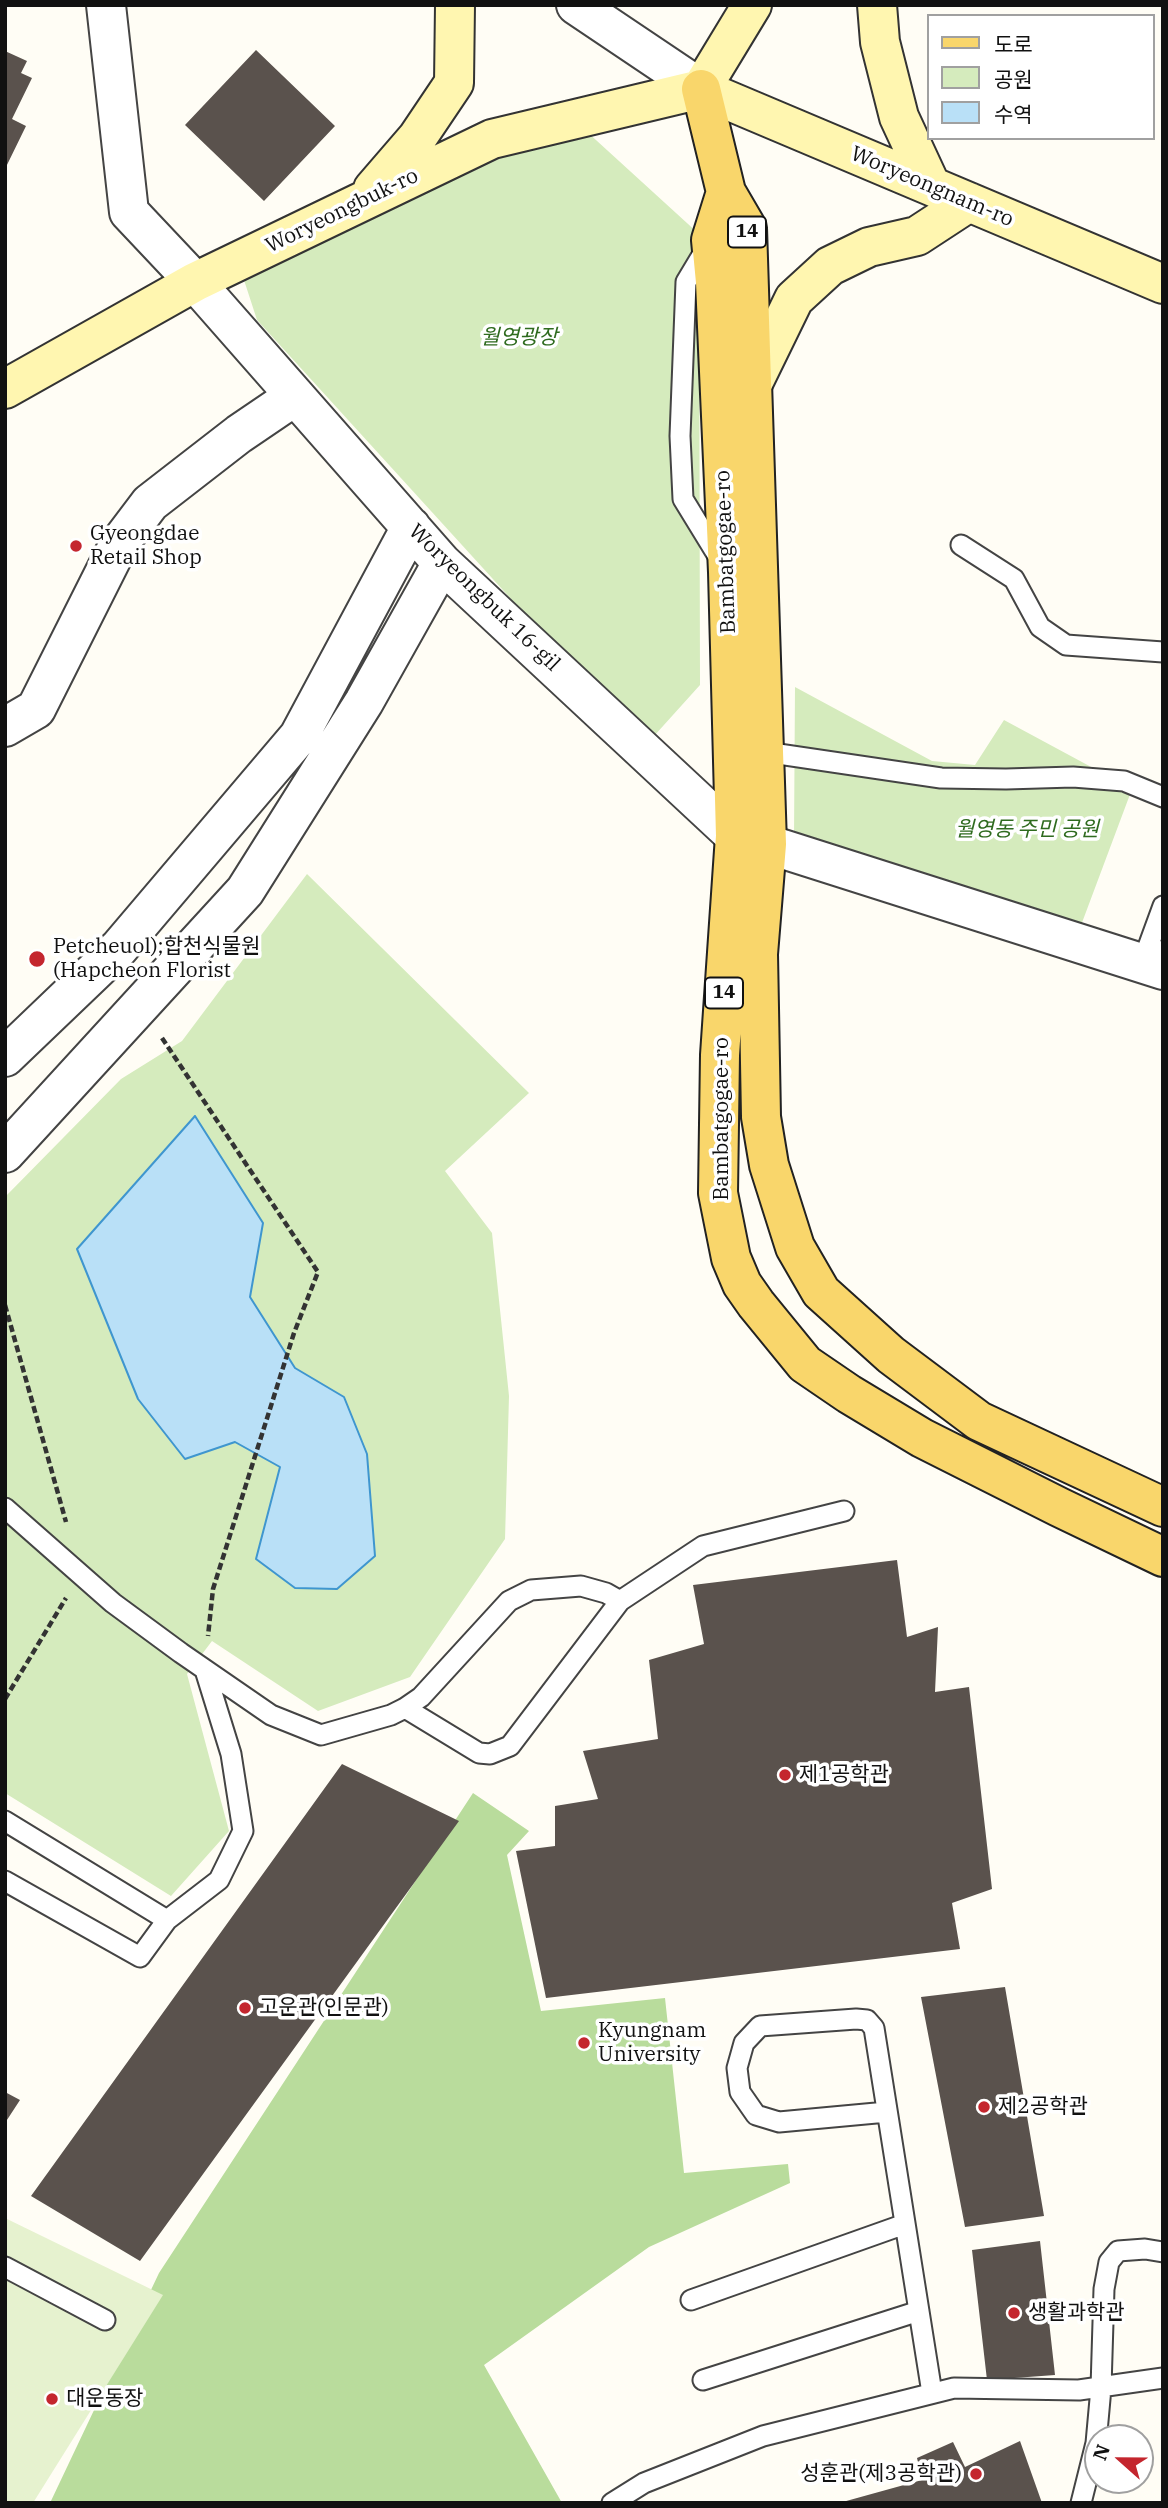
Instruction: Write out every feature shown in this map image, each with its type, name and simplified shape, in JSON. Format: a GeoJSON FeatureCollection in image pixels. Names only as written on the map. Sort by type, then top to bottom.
{"type":"FeatureCollection","features":[{"type":"Feature","properties":{"kind":"main road"},"geometry":{"type":"LineString","coordinates":[[360,203],[417,138],[454,83],[454,5]]}},
{"type":"Feature","properties":{"kind":"main road"},"geometry":{"type":"LineString","coordinates":[[701,89],[751,5]]}},
{"type":"Feature","properties":{"kind":"main road"},"geometry":{"type":"LineString","coordinates":[[877,5],[880,42],[900,117],[931,186]]}},
{"type":"Feature","properties":{"kind":"main road","name":"Woryeongbuk-ro"},"geometry":{"type":"LineString","coordinates":[[5,389],[195,282],[492,139],[701,89]]}},
{"type":"Feature","properties":{"kind":"main road","name":"Woryeongnam-ro"},"geometry":{"type":"LineString","coordinates":[[701,89],[1163,285]]}},
{"type":"Feature","properties":{"kind":"main road","name":"Bambatgogae-ro"},"geometry":{"type":"LineString","coordinates":[[701,89],[726,192],[747,228],[765,752],[720,1055],[718,1193],[732,1258],[742,1284],[771,1325],[805,1364],[922,1438],[1163,1557]]}},
{"type":"Feature","properties":{"kind":"main road","name":"Bambatgogae-ro"},"geometry":{"type":"LineString","coordinates":[[726,192],[711,240],[728,572],[758,954],[761,1117],[769,1165],[795,1247],[821,1292],[891,1355],[979,1421],[1163,1507]]}},
{"type":"Feature","properties":{"kind":"main road"},"geometry":{"type":"LineString","coordinates":[[753,383],[794,299],[830,266],[869,247],[917,236],[969,202]]}},
{"type":"Feature","properties":{"kind":"street","name":"Woryeongbuk 16-gil"},"geometry":{"type":"LineString","coordinates":[[106,5],[129,212],[195,282],[442,563],[751,840]]}},
{"type":"Feature","properties":{"kind":"street"},"geometry":{"type":"LineString","coordinates":[[576,5],[701,89]]}},
{"type":"Feature","properties":{"kind":"street"},"geometry":{"type":"LineString","coordinates":[[5,727],[36,709],[119,544],[150,503],[239,434],[295,396]]}},
{"type":"Feature","properties":{"kind":"street"},"geometry":{"type":"LineString","coordinates":[[5,1057],[119,948],[299,736],[411,527]]}},
{"type":"Feature","properties":{"kind":"street"},"geometry":{"type":"LineString","coordinates":[[5,1153],[245,891],[365,702],[442,563]]}},
{"type":"Feature","properties":{"kind":"street"},"geometry":{"type":"LineString","coordinates":[[751,840],[1163,970]]}},
{"type":"Feature","properties":{"kind":"lane"},"geometry":{"type":"LineString","coordinates":[[961,545],[1014,579],[1040,627],[1066,645],[1163,652]]}},
{"type":"Feature","properties":{"kind":"lane"},"geometry":{"type":"LineString","coordinates":[[765,752],[941,778],[1073,777],[1125,781],[1163,797]]}},
{"type":"Feature","properties":{"kind":"lane"},"geometry":{"type":"LineString","coordinates":[[1163,906],[1148,947],[1163,952]]}},
{"type":"Feature","properties":{"kind":"lane"},"geometry":{"type":"LineString","coordinates":[[5,1508],[113,1603],[205,1670],[271,1715],[321,1735],[391,1716],[405,1708],[421,1696],[509,1601],[531,1590],[581,1586],[606,1593],[620,1601]]}},
{"type":"Feature","properties":{"kind":"lane"},"geometry":{"type":"LineString","coordinates":[[405,1708],[479,1753],[490,1754],[510,1746],[620,1601],[703,1546],[844,1511]]}},
{"type":"Feature","properties":{"kind":"lane"},"geometry":{"type":"LineString","coordinates":[[5,1881],[140,1957],[167,1920],[219,1880],[243,1831],[231,1754],[205,1670]]}},
{"type":"Feature","properties":{"kind":"lane"},"geometry":{"type":"LineString","coordinates":[[5,1821],[167,1920]]}},
{"type":"Feature","properties":{"kind":"lane"},"geometry":{"type":"LineString","coordinates":[[887,2112],[779,2122],[756,2115],[740,2092],[737,2068],[744,2043],[760,2026],[856,2019],[867,2020],[874,2028],[933,2393]]}},
{"type":"Feature","properties":{"kind":"lane"},"geometry":{"type":"LineString","coordinates":[[691,2300],[905,2224]]}},
{"type":"Feature","properties":{"kind":"lane"},"geometry":{"type":"LineString","coordinates":[[1081,2503],[1096,2443],[1101,2388],[1104,2289],[1109,2262],[1118,2251],[1145,2249],[1163,2252]]}},
{"type":"Feature","properties":{"kind":"lane"},"geometry":{"type":"LineString","coordinates":[[5,2267],[105,2320]]}},
{"type":"Feature","properties":{"kind":"lane"},"geometry":{"type":"LineString","coordinates":[[703,2380],[919,2311]]}},
{"type":"Feature","properties":{"kind":"lane"},"geometry":{"type":"LineString","coordinates":[[612,2503],[644,2483],[763,2436],[954,2388],[1035,2391],[1101,2388],[1162,2375]]}},
{"type":"Feature","properties":{"kind":"path"},"geometry":{"type":"LineString","coordinates":[[141,1005],[318,1272],[294,1333],[213,1589],[205,1670]]}},
{"type":"Feature","properties":{"kind":"green space","name":"월영광장"},"geometry":{"type":"Polygon","coordinates":[[[585,130],[699,234],[700,685],[645,746],[257,320],[244,280],[461,165],[585,130]]]}},
{"type":"Feature","properties":{"kind":"green space","name":"월영동 주민 공원"},"geometry":{"type":"Polygon","coordinates":[[[795,687],[932,761],[975,765],[1004,720],[1132,789],[1077,936],[794,838],[795,687]]]}},
{"type":"Feature","properties":{"kind":"green space"},"geometry":{"type":"Polygon","coordinates":[[[307,874],[529,1093],[445,1171],[492,1233],[509,1396],[505,1539],[410,1677],[318,1711],[212,1641],[187,1674],[229,1831],[171,1896],[5,1793],[5,1197],[121,1079],[182,1041],[307,874]]]}},
{"type":"Feature","properties":{"kind":"green space"},"geometry":{"type":"Polygon","coordinates":[[[473,1793],[529,1831],[507,1855],[541,2011],[665,1998],[684,2173],[788,2164],[790,2183],[649,2247],[484,2365],[562,2503],[50,2503],[159,2273],[473,1793]]]}},
{"type":"Feature","properties":{"kind":"green space","name":"대운동장"},"geometry":{"type":"Polygon","coordinates":[[[5,2218],[163,2295],[33,2503],[5,2503],[5,2218]]]}},
{"type":"Feature","properties":{"kind":"water"},"geometry":{"type":"Polygon","coordinates":[[[195,1116],[263,1223],[250,1297],[295,1368],[344,1397],[367,1454],[375,1556],[337,1589],[295,1588],[256,1559],[280,1467],[235,1442],[185,1459],[138,1399],[77,1249],[195,1116]]]}},
{"type":"Feature","properties":{"kind":"building"},"geometry":{"type":"Polygon","coordinates":[[[256,50],[335,126],[264,201],[185,125],[256,50]]]}},
{"type":"Feature","properties":{"kind":"building"},"geometry":{"type":"Polygon","coordinates":[[[5,51],[27,61],[21,73],[32,78],[12,119],[26,126],[5,169],[5,51]]]}},
{"type":"Feature","properties":{"kind":"building","name":"제1공학관"},"geometry":{"type":"Polygon","coordinates":[[[897,1560],[907,1637],[938,1627],[935,1692],[969,1687],[992,1889],[952,1903],[960,1949],[546,1998],[516,1851],[555,1846],[555,1806],[598,1799],[583,1751],[658,1739],[649,1660],[704,1644],[693,1585],[897,1560]]]}},
{"type":"Feature","properties":{"kind":"building","name":"고운관(인문관)"},"geometry":{"type":"Polygon","coordinates":[[[342,1764],[459,1821],[140,2261],[31,2196],[342,1764]]]}},
{"type":"Feature","properties":{"kind":"building","name":"제2공학관"},"geometry":{"type":"Polygon","coordinates":[[[1005,1987],[1044,2216],[965,2227],[921,1997],[1005,1987]]]}},
{"type":"Feature","properties":{"kind":"building"},"geometry":{"type":"Polygon","coordinates":[[[5,2092],[20,2100],[5,2123],[5,2092]]]}},
{"type":"Feature","properties":{"kind":"building","name":"생활과학관"},"geometry":{"type":"Polygon","coordinates":[[[1040,2241],[1055,2375],[987,2380],[972,2250],[1040,2241]]]}},
{"type":"Feature","properties":{"kind":"building","name":"성훈관(제3공학관)"},"geometry":{"type":"Polygon","coordinates":[[[1020,2441],[1042,2503],[839,2503],[922,2480],[917,2458],[953,2442],[965,2467],[1020,2441]]]}},
{"type":"Feature","properties":{"kind":"place","name":"Gyeongdae Retail Shop"},"geometry":{"type":"Point","coordinates":[76,546]}},
{"type":"Feature","properties":{"kind":"place","name":"Petcheuol);합천식물원 (Hapcheon Florist"},"geometry":{"type":"Point","coordinates":[37,959]}},
{"type":"Feature","properties":{"kind":"place","name":"제1공학관"},"geometry":{"type":"Point","coordinates":[785,1775]}},
{"type":"Feature","properties":{"kind":"place","name":"고운관(인문관)"},"geometry":{"type":"Point","coordinates":[245,2008]}},
{"type":"Feature","properties":{"kind":"place","name":"Kyungnam University"},"geometry":{"type":"Point","coordinates":[584,2043]}},
{"type":"Feature","properties":{"kind":"place","name":"제2공학관"},"geometry":{"type":"Point","coordinates":[984,2107]}},
{"type":"Feature","properties":{"kind":"place","name":"생활과학관"},"geometry":{"type":"Point","coordinates":[1014,2313]}},
{"type":"Feature","properties":{"kind":"place","name":"대운동장"},"geometry":{"type":"Point","coordinates":[52,2399]}},
{"type":"Feature","properties":{"kind":"place","name":"성훈관(제3공학관)"},"geometry":{"type":"Point","coordinates":[976,2474]}}]}
